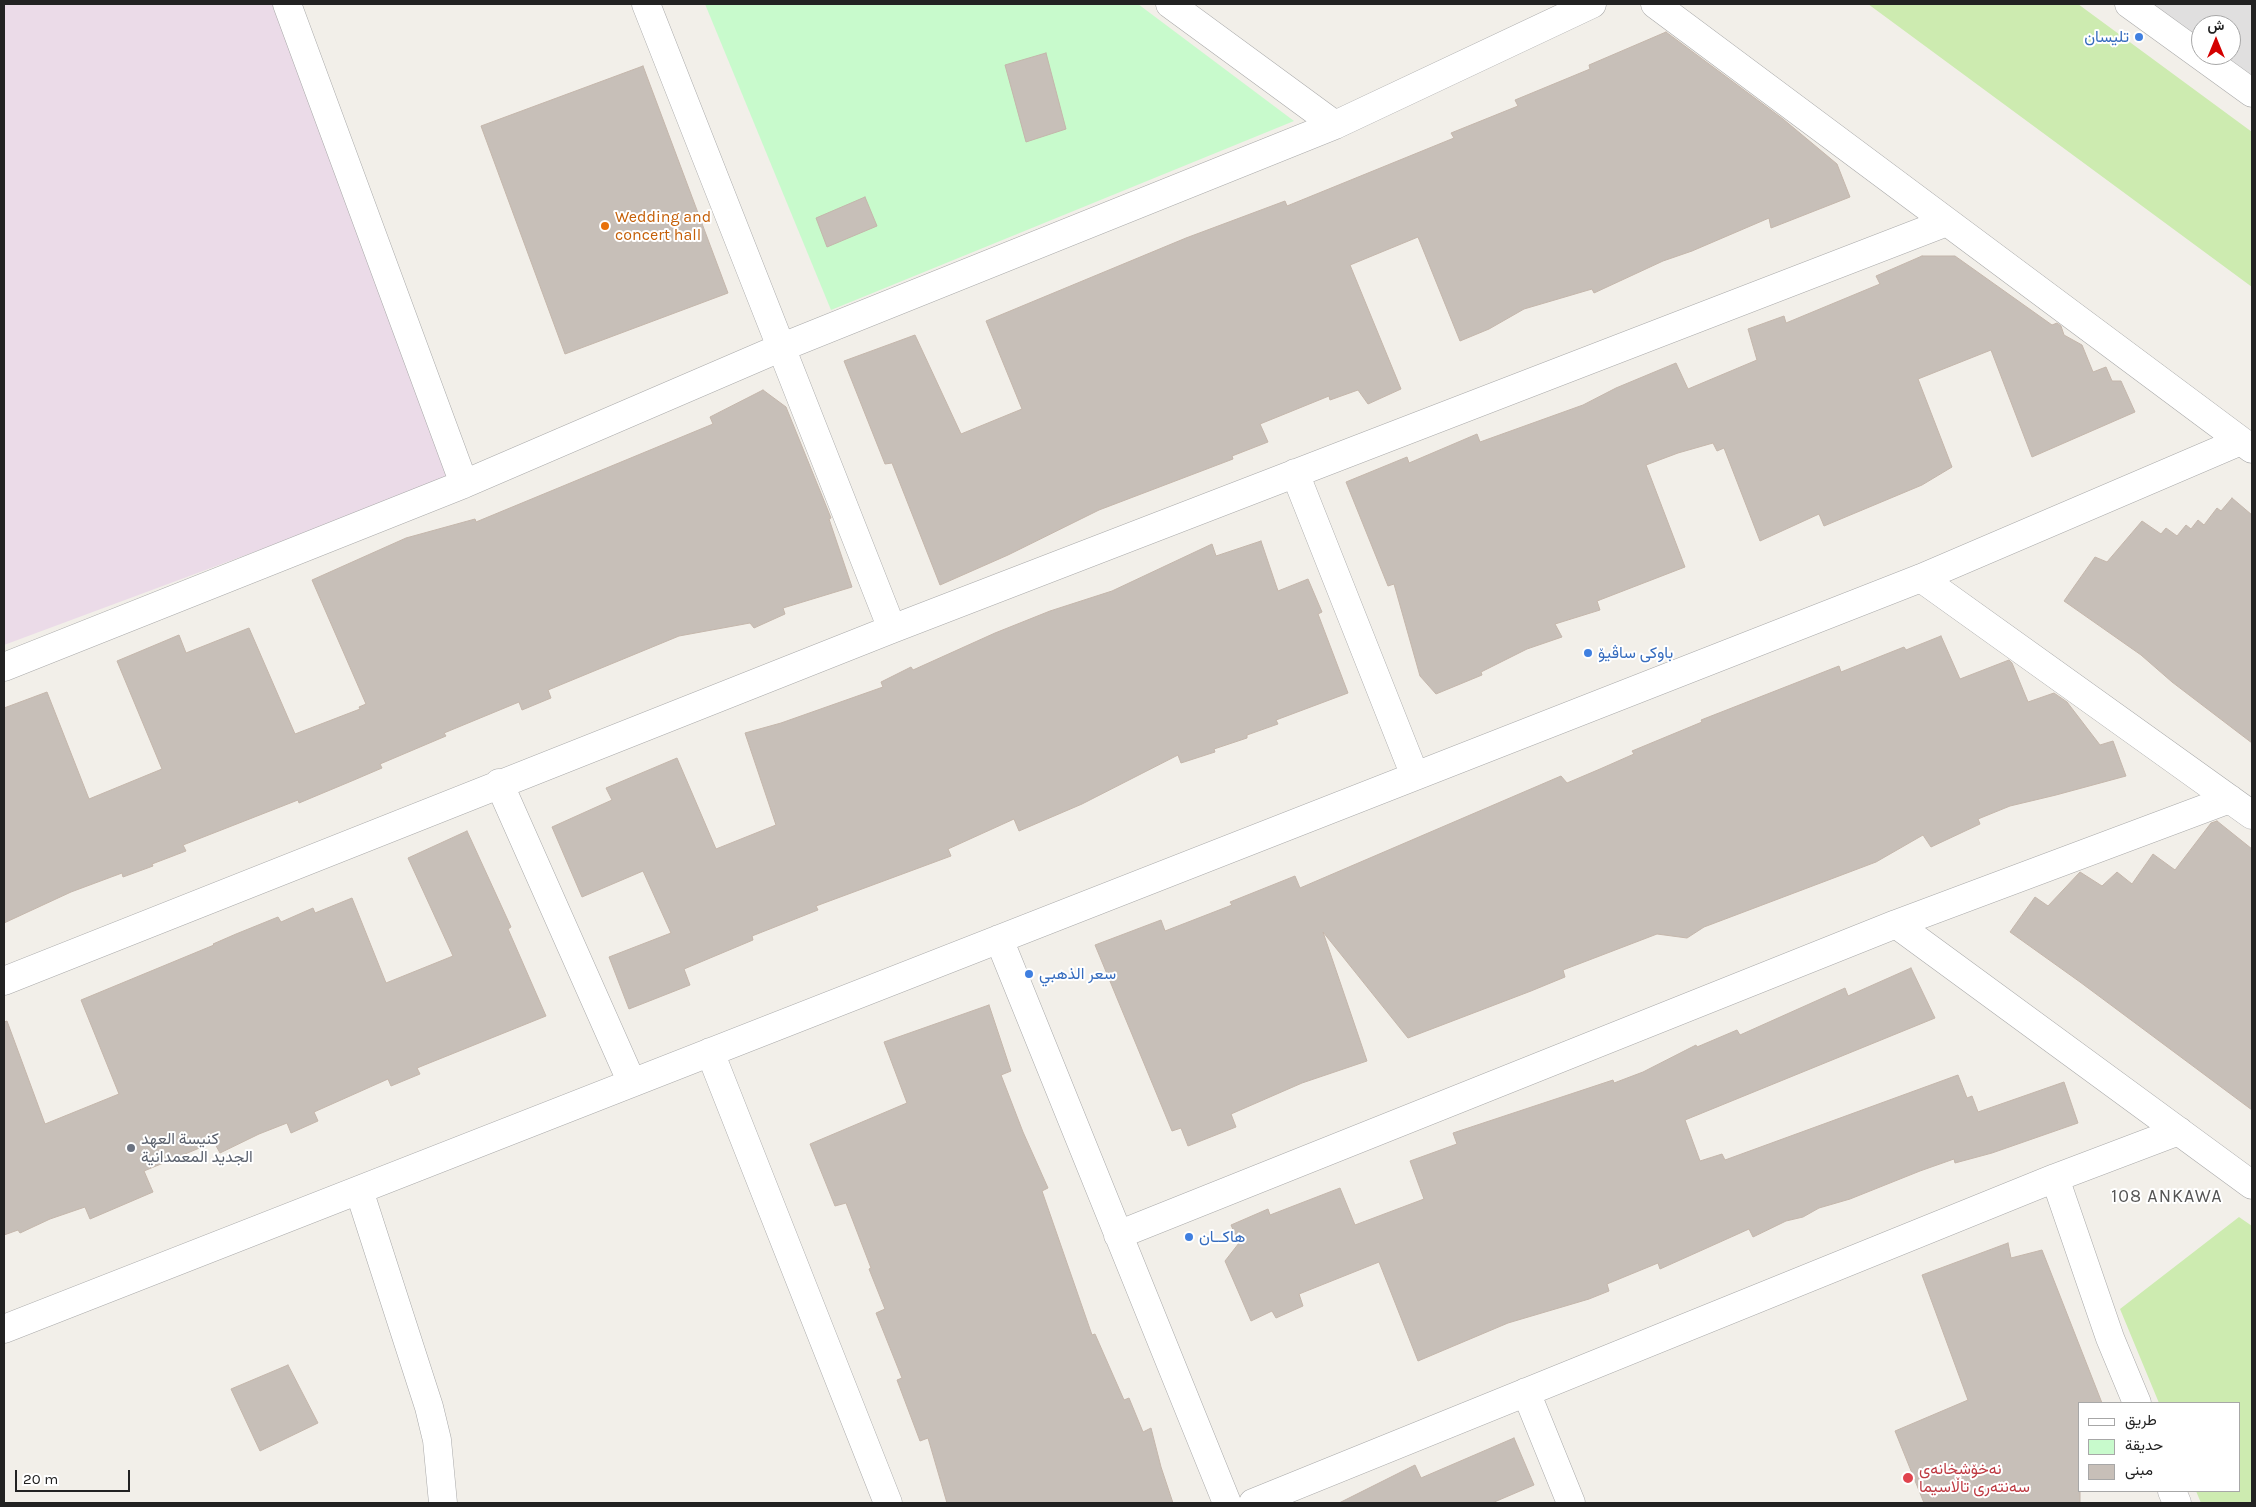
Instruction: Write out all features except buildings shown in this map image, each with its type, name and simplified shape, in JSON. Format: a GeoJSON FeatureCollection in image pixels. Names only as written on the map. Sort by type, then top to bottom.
{"type":"FeatureCollection","features":[{"type":"Feature","properties":{"kind":"street"},"geometry":{"type":"LineString","coordinates":[[287,4],[464,484]]}},
{"type":"Feature","properties":{"kind":"street"},"geometry":{"type":"LineString","coordinates":[[646,4],[892,629]]}},
{"type":"Feature","properties":{"kind":"street"},"geometry":{"type":"LineString","coordinates":[[1170,4],[1334,125]]}},
{"type":"Feature","properties":{"kind":"street"},"geometry":{"type":"LineString","coordinates":[[4,667],[464,484],[780,348],[1334,125],[1592,4]]}},
{"type":"Feature","properties":{"kind":"street"},"geometry":{"type":"LineString","coordinates":[[1655,4],[2247,445]]}},
{"type":"Feature","properties":{"kind":"street"},"geometry":{"type":"LineString","coordinates":[[2129,4],[2252,93]]}},
{"type":"Feature","properties":{"kind":"street"},"geometry":{"type":"LineString","coordinates":[[4,981],[499,783],[892,629],[1947,222]]}},
{"type":"Feature","properties":{"kind":"street"},"geometry":{"type":"LineString","coordinates":[[4,1329],[1921,578],[2247,445]]}},
{"type":"Feature","properties":{"kind":"street"},"geometry":{"type":"LineString","coordinates":[[1295,473],[1415,776]]}},
{"type":"Feature","properties":{"kind":"street"},"geometry":{"type":"LineString","coordinates":[[1921,578],[2252,815]]}},
{"type":"Feature","properties":{"kind":"street"},"geometry":{"type":"LineString","coordinates":[[499,783],[632,1083]]}},
{"type":"Feature","properties":{"kind":"street"},"geometry":{"type":"LineString","coordinates":[[1118,1234],[1896,924],[2230,799]]}},
{"type":"Feature","properties":{"kind":"street"},"geometry":{"type":"LineString","coordinates":[[1896,924],[2252,1185]]}},
{"type":"Feature","properties":{"kind":"street"},"geometry":{"type":"LineString","coordinates":[[999,939],[1227,1503]]}},
{"type":"Feature","properties":{"kind":"street"},"geometry":{"type":"LineString","coordinates":[[710,1052],[888,1503]]}},
{"type":"Feature","properties":{"kind":"street"},"geometry":{"type":"LineString","coordinates":[[1253,1503],[2055,1178],[2179,1132]]}},
{"type":"Feature","properties":{"kind":"street"},"geometry":{"type":"LineString","coordinates":[[2055,1178],[2110,1338],[2137,1402]]}},
{"type":"Feature","properties":{"kind":"street"},"geometry":{"type":"LineString","coordinates":[[359,1190],[429,1407],[437,1440],[443,1503]]}},
{"type":"Feature","properties":{"kind":"street"},"geometry":{"type":"LineString","coordinates":[[1526,1392],[1571,1503]]}},
{"type":"Feature","properties":{"kind":"shaded area"},"geometry":{"type":"Polygon","coordinates":[[[4,4],[278,4],[461,475],[4,645],[4,4]]]}},
{"type":"Feature","properties":{"kind":"shaded area"},"geometry":{"type":"Polygon","coordinates":[[[2129,4],[2252,4],[2252,94],[2212,65],[2241,65],[2241,15],[2191,15],[2191,49],[2129,4]]]}},
{"type":"Feature","properties":{"kind":"green space"},"geometry":{"type":"Polygon","coordinates":[[[705,4],[1138,4],[1294,121],[831,310],[705,4]]]}},
{"type":"Feature","properties":{"kind":"green space"},"geometry":{"type":"Polygon","coordinates":[[[1868,4],[2078,4],[2252,132],[2252,287],[1868,4]]]}},
{"type":"Feature","properties":{"kind":"green space"},"geometry":{"type":"Polygon","coordinates":[[[2239,1217],[2252,1226],[2252,1503],[2201,1503],[2196,1492],[2241,1492],[2241,1402],[2159,1402],[2120,1309],[2239,1217]]]}},
{"type":"Feature","properties":{"kind":"place","name":"تليسان"},"geometry":{"type":"Point","coordinates":[2139,37]}},
{"type":"Feature","properties":{"kind":"place","name":"Wedding and concert hall"},"geometry":{"type":"Point","coordinates":[605,226]}},
{"type":"Feature","properties":{"kind":"place","name":"باوکی ساڤیۆ"},"geometry":{"type":"Point","coordinates":[1588,653]}},
{"type":"Feature","properties":{"kind":"place","name":"سعر الذهبي"},"geometry":{"type":"Point","coordinates":[1029,974]}},
{"type":"Feature","properties":{"kind":"place","name":"كنيسة العهد الجديد المعمدانية"},"geometry":{"type":"Point","coordinates":[131,1148]}},
{"type":"Feature","properties":{"kind":"place","name":"هاكــان"},"geometry":{"type":"Point","coordinates":[1189,1237]}},
{"type":"Feature","properties":{"kind":"place","name":"نەخۆشخانەی سەنتەری تاڵاسیما"},"geometry":{"type":"Point","coordinates":[1908,1478]}},
{"type":"Feature","properties":{"kind":"district","name":"108 ANKAWA"},"geometry":{"type":"Point","coordinates":[2167,1197]}}]}
